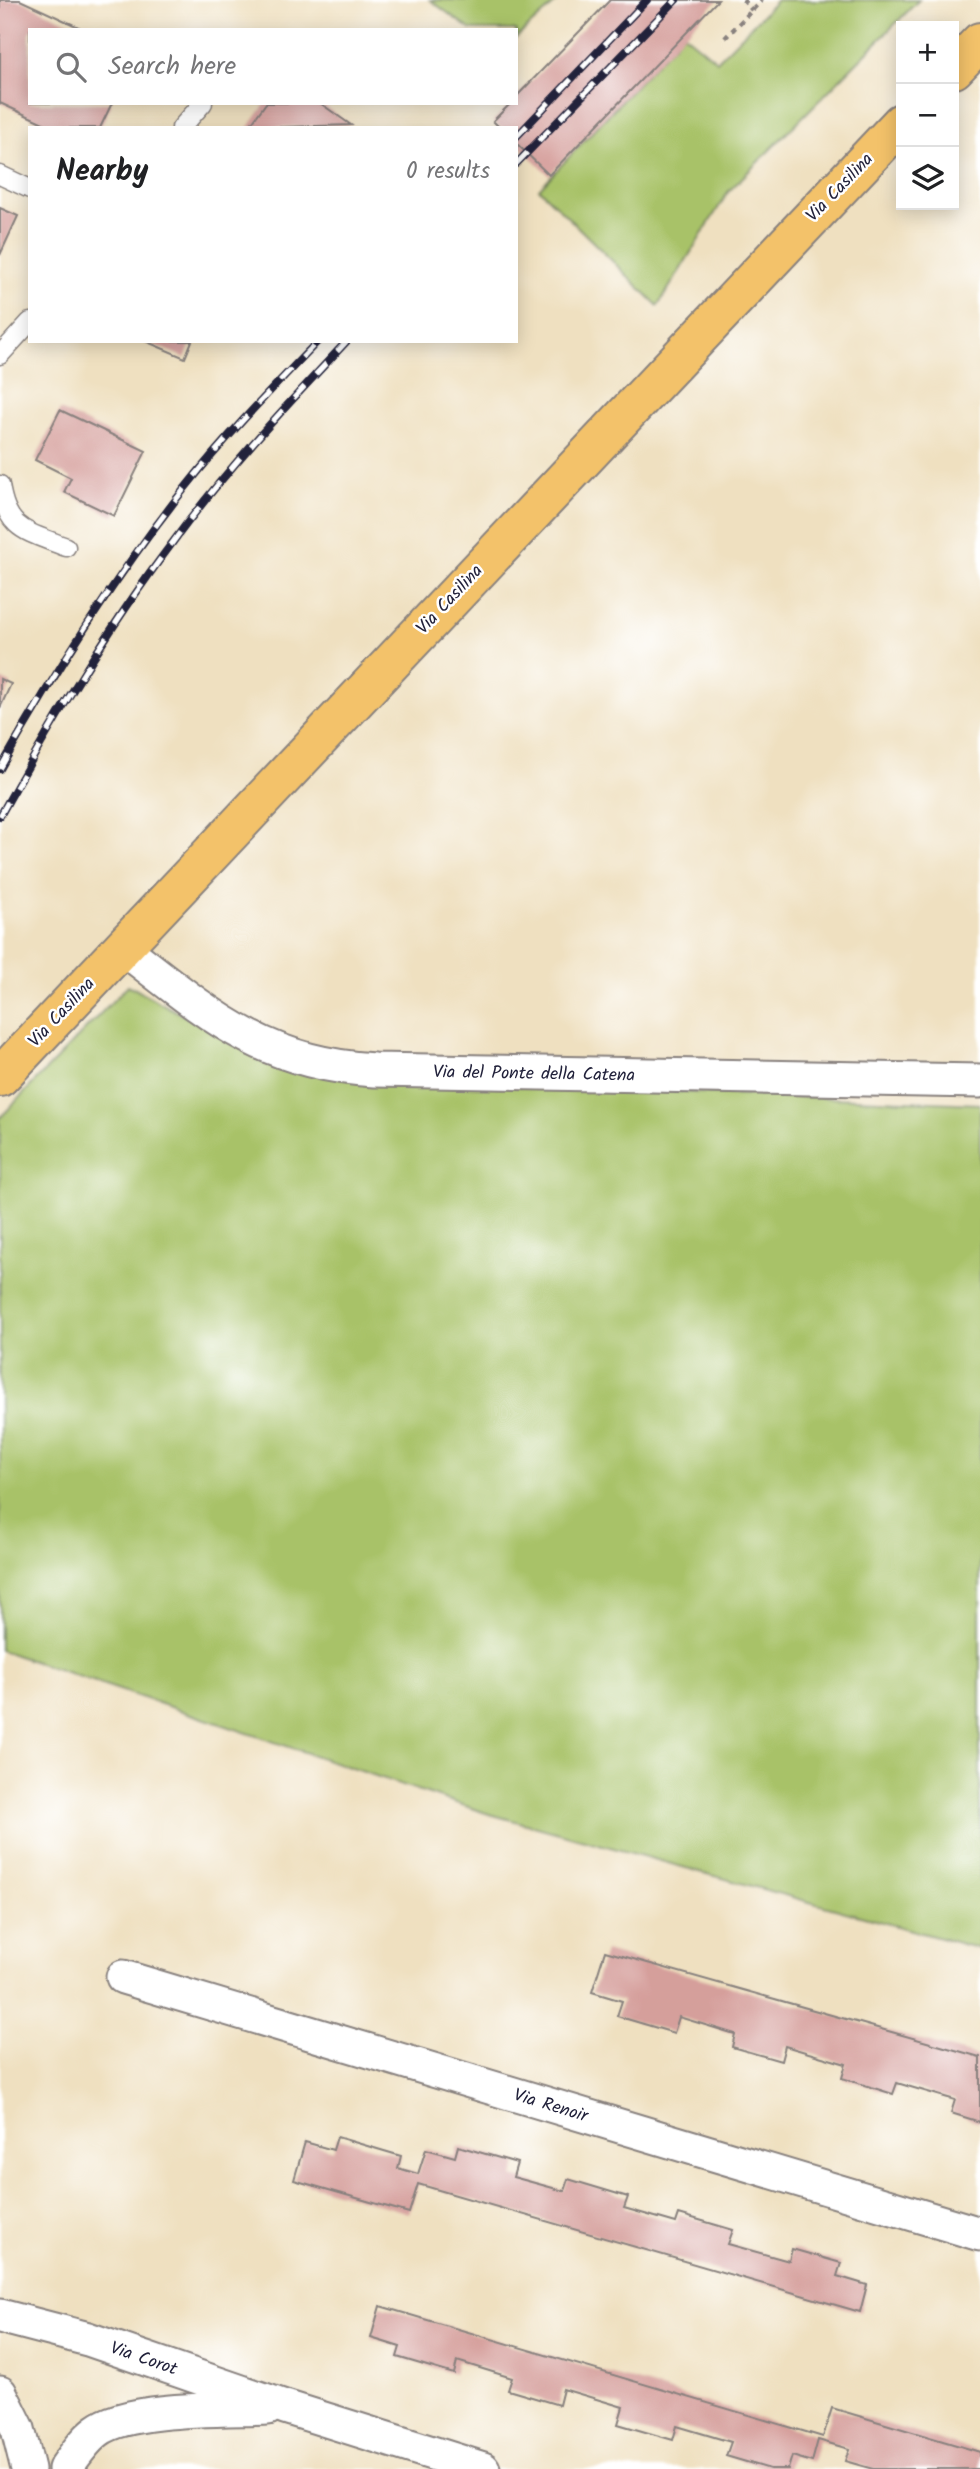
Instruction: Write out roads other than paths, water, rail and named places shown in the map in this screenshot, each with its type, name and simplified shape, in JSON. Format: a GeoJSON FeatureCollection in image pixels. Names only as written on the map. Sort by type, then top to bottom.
{"type":"FeatureCollection","features":[{"type":"Feature","properties":{"kind":"main road"},"geometry":{"type":"LineString","coordinates":[[959,64],[980,41]]}},
{"type":"Feature","properties":{"kind":"main road","name":"Via Casilina"},"geometry":{"type":"LineString","coordinates":[[0,1077],[896,128]]}},
{"type":"Feature","properties":{"kind":"street","name":"Via del Ponte della Catena"},"geometry":{"type":"LineString","coordinates":[[122,947],[211,1016],[236,1031],[283,1054],[331,1065],[387,1070],[980,1081]]}},
{"type":"Feature","properties":{"kind":"street","name":"Via Renoir"},"geometry":{"type":"LineString","coordinates":[[123,1977],[980,2234]]}},
{"type":"Feature","properties":{"kind":"street","name":"Via Corot"},"geometry":{"type":"LineString","coordinates":[[0,2316],[88,2339],[285,2407],[483,2469]]}},
{"type":"Feature","properties":{"kind":"street"},"geometry":{"type":"LineString","coordinates":[[0,2393],[18,2429],[28,2469]]}},
{"type":"Feature","properties":{"kind":"street","name":"Via Corot"},"geometry":{"type":"LineString","coordinates":[[65,2469],[97,2431],[121,2420],[153,2414],[285,2407]]}},
{"type":"Feature","properties":{"kind":"lane"},"geometry":{"type":"LineString","coordinates":[[183,126],[201,105]]}},
{"type":"Feature","properties":{"kind":"lane"},"geometry":{"type":"LineString","coordinates":[[0,175],[28,188]]}},
{"type":"Feature","properties":{"kind":"lane"},"geometry":{"type":"LineString","coordinates":[[0,355],[28,323]]}},
{"type":"Feature","properties":{"kind":"lane"},"geometry":{"type":"LineString","coordinates":[[0,485],[3,507],[16,527],[66,547]]}},
{"type":"Feature","properties":{"kind":"railway"},"geometry":{"type":"LineString","coordinates":[[518,135],[647,0]]}},
{"type":"Feature","properties":{"kind":"railway"},"geometry":{"type":"LineString","coordinates":[[518,162],[676,0]]}},
{"type":"Feature","properties":{"kind":"railway"},"geometry":{"type":"LineString","coordinates":[[0,769],[87,625],[159,521],[217,450],[316,343]]}},
{"type":"Feature","properties":{"kind":"railway"},"geometry":{"type":"LineString","coordinates":[[0,816],[80,678],[146,578],[233,466],[345,343]]}}]}
